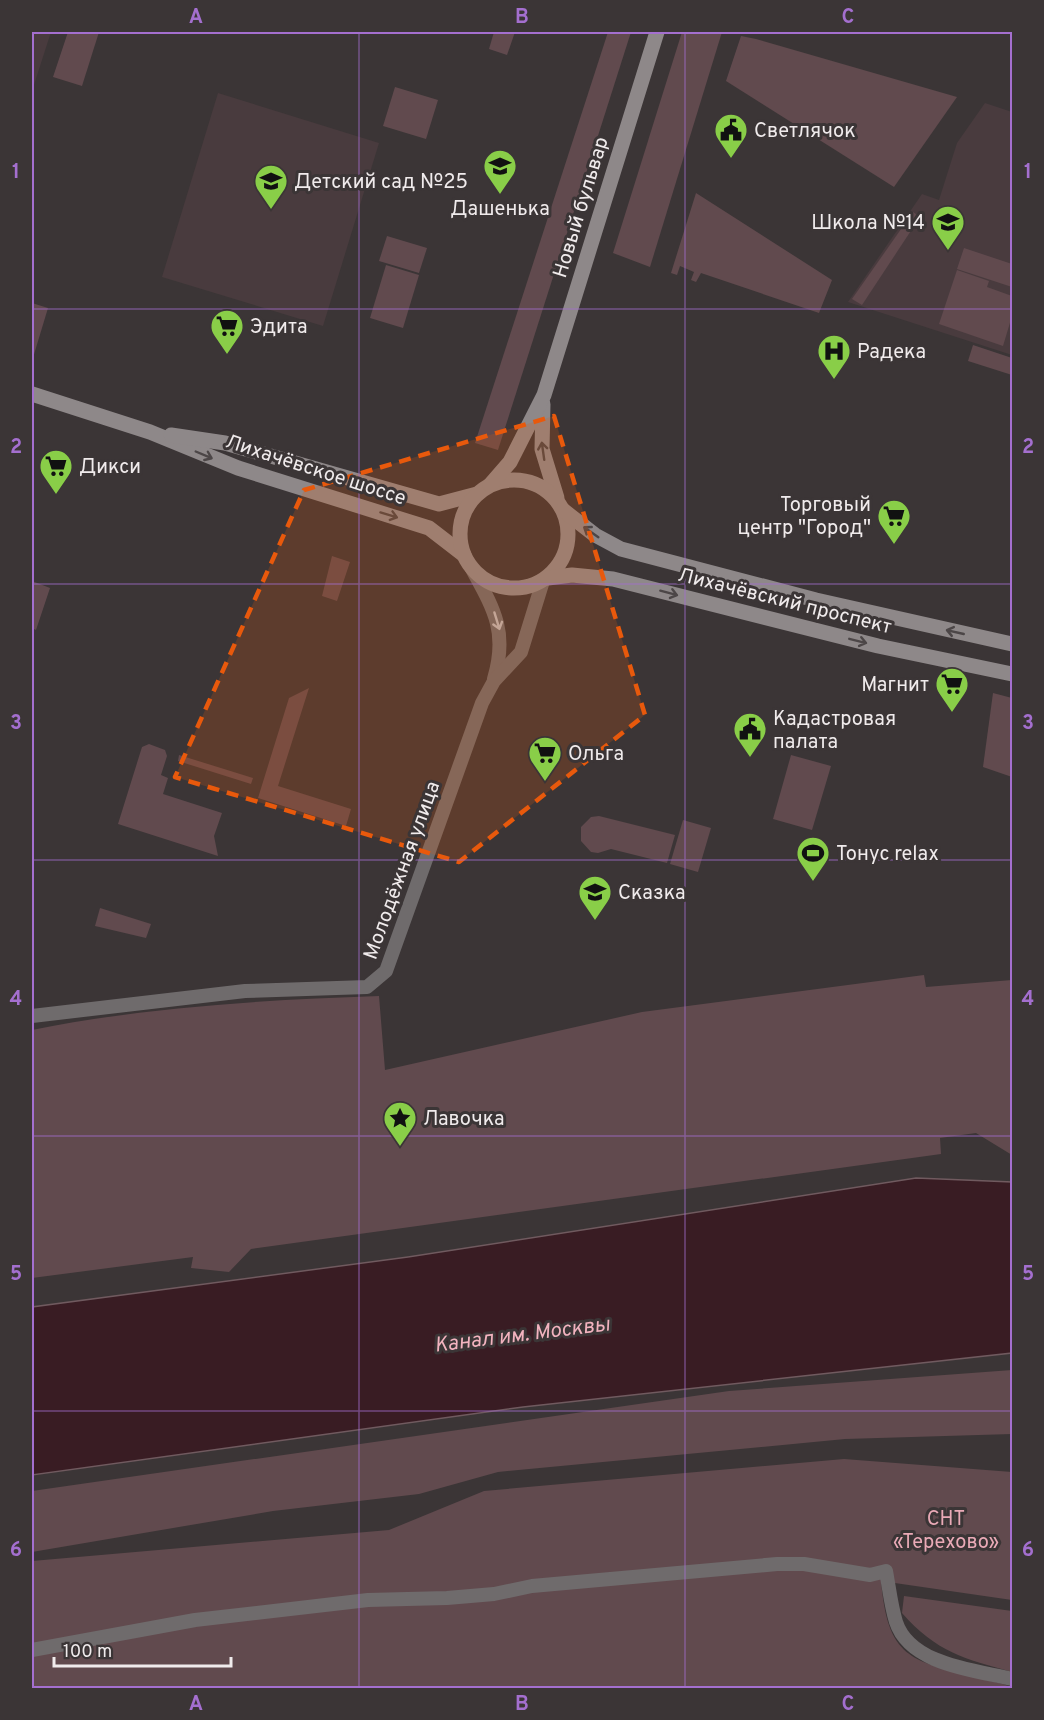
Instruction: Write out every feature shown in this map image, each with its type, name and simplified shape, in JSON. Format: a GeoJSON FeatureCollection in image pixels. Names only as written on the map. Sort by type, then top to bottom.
{"type":"FeatureCollection","features":[{"type":"Feature","properties":{"kind":"main road","name":"Новый бульвар"},"geometry":{"type":"LineString","coordinates":[[483,490],[510,462],[544,395],[657,32]]}},
{"type":"Feature","properties":{"kind":"main road","name":"Лихачёвское шоссе"},"geometry":{"type":"LineString","coordinates":[[32,394],[150,432],[238,468],[429,528],[464,555]]}},
{"type":"Feature","properties":{"kind":"main road","name":"Новый бульвар"},"geometry":{"type":"LineString","coordinates":[[544,395],[542,449],[561,507]]}},
{"type":"Feature","properties":{"kind":"main road","name":"Лихачёвское шоссе"},"geometry":{"type":"LineString","coordinates":[[150,432],[225,443],[439,504],[483,490]]}},
{"type":"Feature","properties":{"kind":"main road","name":"Лихачёвский проспект"},"geometry":{"type":"LineString","coordinates":[[1012,644],[793,595],[621,549],[595,535],[540,486],[528,482],[502,481],[483,490],[464,512],[460,524],[464,555],[472,569],[489,583],[511,589],[533,586],[545,579],[572,575],[613,579],[879,646],[1012,674]]}},
{"type":"Feature","properties":{"kind":"main road"},"geometry":{"type":"LineString","coordinates":[[545,579],[559,566],[567,548],[568,524],[561,507]]}},
{"type":"Feature","properties":{"kind":"street","name":"Молодёжная улица"},"geometry":{"type":"LineString","coordinates":[[472,569],[499,626],[502,648],[494,681]]}},
{"type":"Feature","properties":{"kind":"street","name":"Молодёжная улица"},"geometry":{"type":"LineString","coordinates":[[32,1016],[245,991],[367,987],[378,980],[386,971],[482,703],[494,681],[521,652],[545,579]]}},
{"type":"Feature","properties":{"kind":"street"},"geometry":{"type":"LineString","coordinates":[[32,1650],[195,1620],[345,1602],[447,1598],[494,1594],[532,1586],[804,1564],[870,1575],[886,1571],[896,1623],[912,1647],[935,1659],[1012,1679]]}},
{"type":"Feature","properties":{"kind":"highlighted area"},"geometry":{"type":"Polygon","coordinates":[[[554,416],[645,715],[459,862],[175,777],[304,490],[554,416]]]}},
{"type":"Feature","properties":{"kind":"shaded area"},"geometry":{"type":"Polygon","coordinates":[[[32,32],[51,32],[32,91],[32,32]]]}},
{"type":"Feature","properties":{"kind":"shaded area","name":"Детский сад №25"},"geometry":{"type":"Polygon","coordinates":[[[218,93],[379,143],[323,326],[162,277],[218,93]]]}},
{"type":"Feature","properties":{"kind":"shaded area","name":"Школа №14"},"geometry":{"type":"Polygon","coordinates":[[[985,103],[1012,112],[1012,355],[848,302],[922,194],[939,200],[957,143],[985,103]]]}},
{"type":"Feature","properties":{"kind":"green space"},"geometry":{"type":"Polygon","coordinates":[[[68,32],[99,32],[82,86],[53,77],[68,32]]]}},
{"type":"Feature","properties":{"kind":"green space"},"geometry":{"type":"Polygon","coordinates":[[[494,32],[515,32],[507,55],[489,49],[494,32]]]}},
{"type":"Feature","properties":{"kind":"green space"},"geometry":{"type":"Polygon","coordinates":[[[608,32],[631,32],[498,450],[475,443],[608,32]]]}},
{"type":"Feature","properties":{"kind":"green space"},"geometry":{"type":"Polygon","coordinates":[[[682,32],[722,32],[650,267],[613,253],[682,32]]]}},
{"type":"Feature","properties":{"kind":"green space"},"geometry":{"type":"Polygon","coordinates":[[[741,36],[957,97],[894,187],[726,81],[741,36]]]}},
{"type":"Feature","properties":{"kind":"green space"},"geometry":{"type":"Polygon","coordinates":[[[395,87],[438,100],[426,139],[383,126],[395,87]]]}},
{"type":"Feature","properties":{"kind":"green space"},"geometry":{"type":"Polygon","coordinates":[[[696,193],[832,280],[819,313],[701,273],[696,282],[691,280],[694,272],[680,266],[677,275],[671,273],[696,193]]]}},
{"type":"Feature","properties":{"kind":"green space"},"geometry":{"type":"Polygon","coordinates":[[[913,212],[920,217],[862,305],[852,299],[913,212]]]}},
{"type":"Feature","properties":{"kind":"green space"},"geometry":{"type":"Polygon","coordinates":[[[387,236],[427,248],[419,273],[379,261],[387,236]]]}},
{"type":"Feature","properties":{"kind":"green space"},"geometry":{"type":"Polygon","coordinates":[[[964,248],[1012,264],[1012,287],[957,269],[964,248]]]}},
{"type":"Feature","properties":{"kind":"green space"},"geometry":{"type":"Polygon","coordinates":[[[386,265],[419,275],[403,328],[370,318],[386,265]]]}},
{"type":"Feature","properties":{"kind":"green space"},"geometry":{"type":"Polygon","coordinates":[[[957,270],[989,281],[987,287],[1012,296],[1012,316],[1003,346],[939,324],[957,270]]]}},
{"type":"Feature","properties":{"kind":"green space"},"geometry":{"type":"Polygon","coordinates":[[[32,303],[48,308],[32,361],[32,303]]]}},
{"type":"Feature","properties":{"kind":"green space"},"geometry":{"type":"Polygon","coordinates":[[[973,345],[1012,358],[1012,375],[968,361],[973,345]]]}},
{"type":"Feature","properties":{"kind":"green space"},"geometry":{"type":"Polygon","coordinates":[[[332,556],[350,562],[337,601],[322,596],[332,556]]]}},
{"type":"Feature","properties":{"kind":"green space"},"geometry":{"type":"Polygon","coordinates":[[[32,581],[50,588],[36,630],[32,628],[32,581]]]}},
{"type":"Feature","properties":{"kind":"green space"},"geometry":{"type":"Polygon","coordinates":[[[309,688],[278,786],[351,809],[346,826],[258,798],[289,698],[309,688]]]}},
{"type":"Feature","properties":{"kind":"green space"},"geometry":{"type":"Polygon","coordinates":[[[993,693],[1012,698],[1012,777],[983,767],[993,693]]]}},
{"type":"Feature","properties":{"kind":"green space"},"geometry":{"type":"Polygon","coordinates":[[[149,744],[165,750],[167,756],[161,775],[168,778],[163,794],[222,813],[214,836],[218,856],[118,824],[142,747],[149,744]]]}},
{"type":"Feature","properties":{"kind":"green space"},"geometry":{"type":"Polygon","coordinates":[[[179,755],[253,778],[251,784],[178,761],[179,755]]]}},
{"type":"Feature","properties":{"kind":"green space"},"geometry":{"type":"Polygon","coordinates":[[[791,755],[831,766],[812,830],[773,819],[791,755]]]}},
{"type":"Feature","properties":{"kind":"green space"},"geometry":{"type":"Polygon","coordinates":[[[599,816],[675,835],[667,863],[611,849],[598,853],[591,852],[581,841],[581,827],[591,817],[599,816]]]}},
{"type":"Feature","properties":{"kind":"green space"},"geometry":{"type":"Polygon","coordinates":[[[683,820],[711,828],[698,872],[670,864],[683,820]]]}},
{"type":"Feature","properties":{"kind":"green space"},"geometry":{"type":"Polygon","coordinates":[[[100,908],[151,924],[146,938],[95,926],[100,908]]]}},
{"type":"Feature","properties":{"kind":"green space"},"geometry":{"type":"Polygon","coordinates":[[[924,975],[926,987],[1012,980],[1012,1155],[976,1133],[940,1138],[941,1154],[251,1249],[229,1272],[191,1268],[193,1257],[32,1278],[32,1030],[161,1010],[379,996],[385,1070],[642,1012],[924,975]]]}},
{"type":"Feature","properties":{"kind":"green space"},"geometry":{"type":"Polygon","coordinates":[[[1012,1370],[1012,1434],[845,1439],[498,1472],[419,1494],[273,1511],[32,1552],[32,1491],[729,1391],[1012,1370]]]}},
{"type":"Feature","properties":{"kind":"green space","name":"СНТ «Терехово»"},"geometry":{"type":"Polygon","coordinates":[[[844,1459],[1012,1472],[1012,1600],[881,1581],[889,1626],[906,1652],[935,1666],[1012,1688],[32,1688],[32,1561],[389,1530],[484,1491],[844,1459]]]}},
{"type":"Feature","properties":{"kind":"green space"},"geometry":{"type":"Polygon","coordinates":[[[904,1596],[1012,1611],[1012,1672],[966,1658],[927,1637],[902,1613],[904,1596]]]}},
{"type":"Feature","properties":{"kind":"water","name":"Канал им. Москвы"},"geometry":{"type":"Polygon","coordinates":[[[916,1178],[1012,1182],[1012,1353],[523,1407],[32,1475],[32,1307],[408,1257],[916,1178]]]}},
{"type":"Feature","properties":{"kind":"place","name":"Светлячок"},"geometry":{"type":"Point","coordinates":[731,159]}},
{"type":"Feature","properties":{"kind":"place","name":"Дашенька"},"geometry":{"type":"Point","coordinates":[500,195]}},
{"type":"Feature","properties":{"kind":"place","name":"Детский сад №25"},"geometry":{"type":"Point","coordinates":[271,210]}},
{"type":"Feature","properties":{"kind":"place","name":"Школа №14"},"geometry":{"type":"Point","coordinates":[948,251]}},
{"type":"Feature","properties":{"kind":"place","name":"Эдита"},"geometry":{"type":"Point","coordinates":[227,355]}},
{"type":"Feature","properties":{"kind":"place","name":"Радека"},"geometry":{"type":"Point","coordinates":[834,380]}},
{"type":"Feature","properties":{"kind":"place","name":"Дикси"},"geometry":{"type":"Point","coordinates":[56,495]}},
{"type":"Feature","properties":{"kind":"place","name":"Торговый центр \"Город\""},"geometry":{"type":"Point","coordinates":[894,545]}},
{"type":"Feature","properties":{"kind":"place","name":"Магнит"},"geometry":{"type":"Point","coordinates":[952,713]}},
{"type":"Feature","properties":{"kind":"place","name":"Кадастровая палата"},"geometry":{"type":"Point","coordinates":[750,758]}},
{"type":"Feature","properties":{"kind":"place","name":"Ольга"},"geometry":{"type":"Point","coordinates":[545,782]}},
{"type":"Feature","properties":{"kind":"place","name":"Тонус relax"},"geometry":{"type":"Point","coordinates":[813,882]}},
{"type":"Feature","properties":{"kind":"place","name":"Сказка"},"geometry":{"type":"Point","coordinates":[595,921]}},
{"type":"Feature","properties":{"kind":"place","name":"Лавочка"},"geometry":{"type":"Point","coordinates":[400,1147]}}]}
